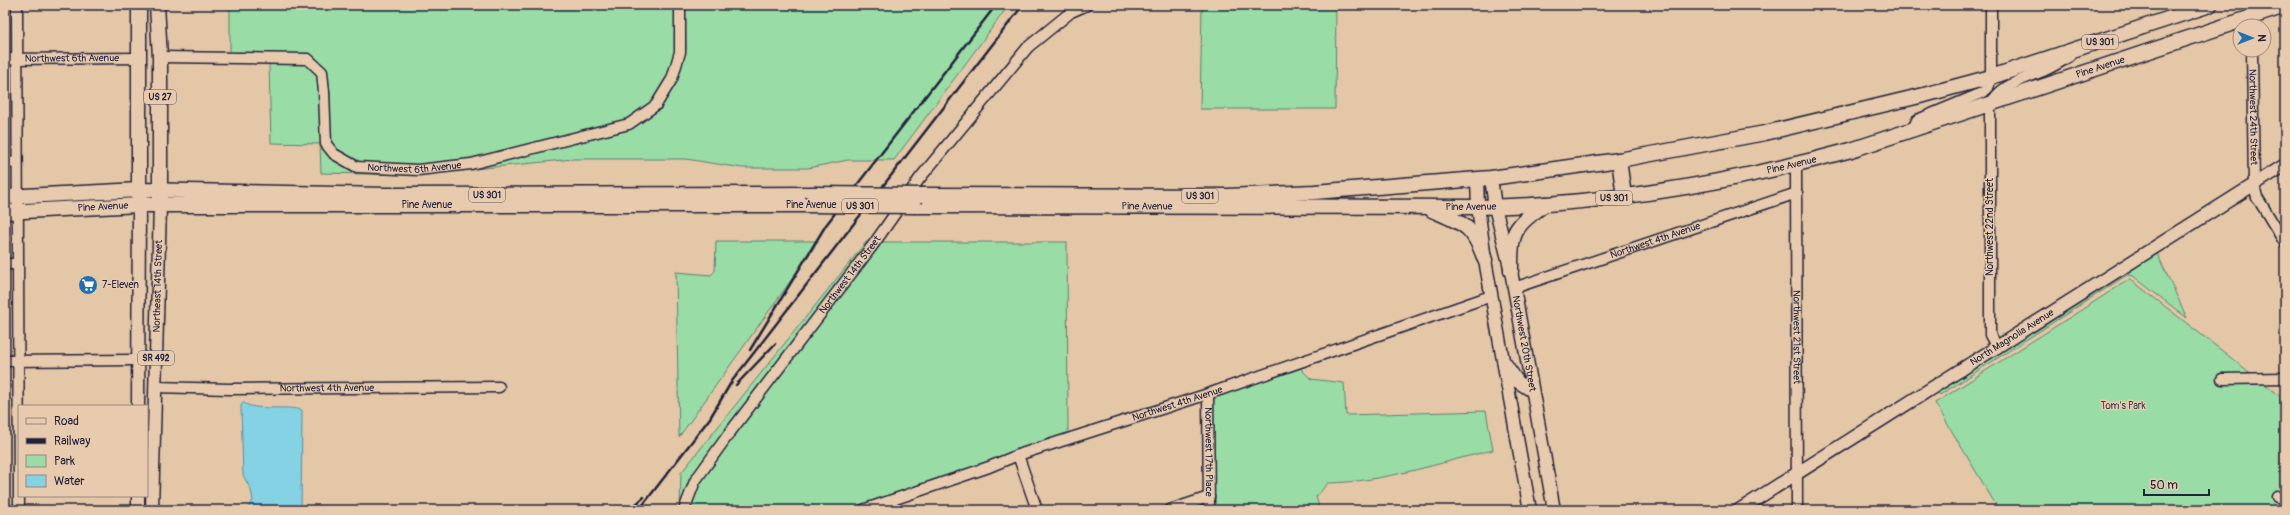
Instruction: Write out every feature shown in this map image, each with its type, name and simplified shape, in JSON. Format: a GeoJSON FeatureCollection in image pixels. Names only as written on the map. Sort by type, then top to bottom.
{"type":"FeatureCollection","features":[{"type":"Feature","properties":{"kind":"highway","name":"US 27"},"geometry":{"type":"LineString","coordinates":[[139,5],[139,190]]}},
{"type":"Feature","properties":{"kind":"highway","name":"US 27"},"geometry":{"type":"LineString","coordinates":[[157,5],[160,56],[160,205]]}},
{"type":"Feature","properties":{"kind":"highway","name":"Pine Avenue"},"geometry":{"type":"LineString","coordinates":[[11,211],[139,205],[805,205],[919,200],[1228,196],[1314,192],[1484,178],[1619,160],[1787,128],[1870,109],[1991,77],[2210,5]]}},
{"type":"Feature","properties":{"kind":"highway","name":"Pine Avenue"},"geometry":{"type":"LineString","coordinates":[[11,196],[160,190],[386,195],[814,194],[919,200],[1313,208],[1495,207],[1545,204],[1624,196],[1687,187],[1796,165],[1912,131],[2285,6]]}},
{"type":"Feature","properties":{"kind":"highway"},"geometry":{"type":"LineString","coordinates":[[1619,160],[1624,196]]}},
{"type":"Feature","properties":{"kind":"highway","name":"SR 492"},"geometry":{"type":"LineString","coordinates":[[139,190],[139,205]]}},
{"type":"Feature","properties":{"kind":"highway"},"geometry":{"type":"LineString","coordinates":[[1313,208],[1314,192]]}},
{"type":"Feature","properties":{"kind":"highway"},"geometry":{"type":"LineString","coordinates":[[1511,271],[1511,242],[1516,230],[1527,217],[1545,204]]}},
{"type":"Feature","properties":{"kind":"highway"},"geometry":{"type":"LineString","coordinates":[[1426,207],[1460,222],[1471,230],[1478,241],[1485,260]]}},
{"type":"Feature","properties":{"kind":"main road","name":"North Magnolia Avenue"},"geometry":{"type":"LineString","coordinates":[[1739,510],[2285,165]]}},
{"type":"Feature","properties":{"kind":"main road","name":"Northwest 20th Street"},"geometry":{"type":"LineString","coordinates":[[1484,178],[1495,207],[1511,271],[1554,510]]}},
{"type":"Feature","properties":{"kind":"main road"},"geometry":{"type":"LineString","coordinates":[[1484,178],[1478,207],[1485,260],[1530,510]]}},
{"type":"Feature","properties":{"kind":"main road","name":"SR 492"},"geometry":{"type":"LineString","coordinates":[[138,405],[139,205]]}},
{"type":"Feature","properties":{"kind":"main road","name":"Northeast 14th Street"},"geometry":{"type":"LineString","coordinates":[[152,510],[160,205]]}},
{"type":"Feature","properties":{"kind":"main road"},"geometry":{"type":"LineString","coordinates":[[1503,360],[1518,382],[1532,391]]}},
{"type":"Feature","properties":{"kind":"main road"},"geometry":{"type":"LineString","coordinates":[[138,497],[138,510]]}},
{"type":"Feature","properties":{"kind":"street"},"geometry":{"type":"LineString","coordinates":[[17,5],[17,162],[11,196],[11,211],[17,264],[18,510]]}},
{"type":"Feature","properties":{"kind":"street","name":"Northwest 6th Avenue"},"geometry":{"type":"LineString","coordinates":[[160,56],[308,59],[322,72],[326,144],[334,154],[357,166],[418,170],[471,164],[629,124],[656,104],[672,79],[680,52],[680,5]]}},
{"type":"Feature","properties":{"kind":"street","name":"Northwest 14th Street"},"geometry":{"type":"LineString","coordinates":[[684,510],[695,481],[728,435],[873,245],[920,178],[1028,47],[1071,12],[1087,5]]}},
{"type":"Feature","properties":{"kind":"street"},"geometry":{"type":"LineString","coordinates":[[1912,131],[1917,120],[1982,94],[1988,88],[1991,77],[1991,5]]}},
{"type":"Feature","properties":{"kind":"street"},"geometry":{"type":"LineString","coordinates":[[1990,105],[1995,97],[2009,86],[2045,70],[2087,46]]}},
{"type":"Feature","properties":{"kind":"street","name":"Northwest 6th Avenue"},"geometry":{"type":"LineString","coordinates":[[5,59],[139,58]]}},
{"type":"Feature","properties":{"kind":"street","name":"Northwest 24th Street"},"geometry":{"type":"LineString","coordinates":[[2252,58],[2254,185],[2257,197],[2285,243]]}},
{"type":"Feature","properties":{"kind":"street","name":"Northwest 22nd Street"},"geometry":{"type":"LineString","coordinates":[[1990,105],[1990,335],[1997,348]]}},
{"type":"Feature","properties":{"kind":"street"},"geometry":{"type":"LineString","coordinates":[[5,162],[17,162]]}},
{"type":"Feature","properties":{"kind":"street","name":"Northwest 21st Street"},"geometry":{"type":"LineString","coordinates":[[1796,165],[1797,510]]}},
{"type":"Feature","properties":{"kind":"street","name":"Northwest 4th Avenue"},"geometry":{"type":"LineString","coordinates":[[1514,288],[1797,193]]}},
{"type":"Feature","properties":{"kind":"street"},"geometry":{"type":"LineString","coordinates":[[5,264],[17,264]]}},
{"type":"Feature","properties":{"kind":"street","name":"Northwest 4th Avenue"},"geometry":{"type":"LineString","coordinates":[[863,510],[989,467],[1018,454],[1208,394],[1491,296]]}},
{"type":"Feature","properties":{"kind":"street"},"geometry":{"type":"LineString","coordinates":[[5,361],[138,360]]}},
{"type":"Feature","properties":{"kind":"street"},"geometry":{"type":"LineString","coordinates":[[2222,379],[2285,378]]}},
{"type":"Feature","properties":{"kind":"street","name":"Northwest 4th Avenue"},"geometry":{"type":"LineString","coordinates":[[155,387],[229,389],[499,387]]}},
{"type":"Feature","properties":{"kind":"street","name":"Northwest 17th Place"},"geometry":{"type":"LineString","coordinates":[[1208,394],[1209,510]]}},
{"type":"Feature","properties":{"kind":"street"},"geometry":{"type":"LineString","coordinates":[[1018,454],[1037,510]]}},
{"type":"Feature","properties":{"kind":"street"},"geometry":{"type":"LineString","coordinates":[[1170,510],[1209,496]]}},
{"type":"Feature","properties":{"kind":"green space"},"geometry":{"type":"Polygon","coordinates":[[[230,5],[675,5],[675,52],[667,77],[653,102],[627,120],[469,160],[418,166],[359,162],[338,150],[331,142],[330,92],[327,71],[312,56],[230,53],[230,5]]]}},
{"type":"Feature","properties":{"kind":"green space"},"geometry":{"type":"Polygon","coordinates":[[[685,5],[1009,5],[894,160],[848,160],[808,168],[742,168],[686,159],[573,159],[435,173],[631,128],[676,81],[686,49],[685,5]]]}},
{"type":"Feature","properties":{"kind":"green space"},"geometry":{"type":"Polygon","coordinates":[[[1202,5],[1336,5],[1335,109],[1200,109],[1202,5]]]}},
{"type":"Feature","properties":{"kind":"green space"},"geometry":{"type":"Polygon","coordinates":[[[269,63],[306,64],[317,74],[321,144],[331,157],[415,175],[321,173],[320,144],[271,143],[269,63]]]}},
{"type":"Feature","properties":{"kind":"green space"},"geometry":{"type":"Polygon","coordinates":[[[716,241],[819,241],[679,437],[676,272],[711,275],[715,271],[716,241]]]}},
{"type":"Feature","properties":{"kind":"green space"},"geometry":{"type":"Polygon","coordinates":[[[866,242],[869,242],[724,432],[691,478],[680,507],[681,473],[866,242]]]}},
{"type":"Feature","properties":{"kind":"green space"},"geometry":{"type":"Polygon","coordinates":[[[881,242],[1067,242],[1068,434],[1012,452],[987,463],[848,510],[690,510],[700,482],[732,437],[881,242]]]}},
{"type":"Feature","properties":{"kind":"green space"},"geometry":{"type":"Polygon","coordinates":[[[2156,251],[2187,318],[2133,276],[2127,275],[1940,395],[1937,390],[2156,251]]]}},
{"type":"Feature","properties":{"kind":"green space","name":"Tom's Park"},"geometry":{"type":"Polygon","coordinates":[[[2130,279],[2280,396],[2280,510],[1999,510],[1935,403],[2130,279]]]}},
{"type":"Feature","properties":{"kind":"green space"},"geometry":{"type":"Polygon","coordinates":[[[1299,367],[1311,379],[1344,383],[1346,415],[1486,411],[1493,450],[1390,476],[1349,482],[1328,483],[1316,497],[1320,510],[1214,510],[1213,397],[1299,367]]]}},
{"type":"Feature","properties":{"kind":"water"},"geometry":{"type":"Polygon","coordinates":[[[243,402],[248,405],[262,408],[288,408],[302,410],[301,510],[247,510],[253,500],[251,490],[243,475],[241,406],[243,402]]]}},
{"type":"Feature","properties":{"kind":"railway"},"geometry":{"type":"LineString","coordinates":[[750,350],[826,225],[996,5]]}},
{"type":"Feature","properties":{"kind":"railway"},"geometry":{"type":"LineString","coordinates":[[639,510],[710,418],[732,381],[1023,5]]}},
{"type":"Feature","properties":{"kind":"railway"},"geometry":{"type":"LineString","coordinates":[[736,385],[775,344]]}},
{"type":"Feature","properties":{"kind":"railway"},"geometry":{"type":"LineString","coordinates":[[630,510],[644,497]]}},
{"type":"Feature","properties":{"kind":"place","name":"7-Eleven"},"geometry":{"type":"Point","coordinates":[88,285]}}]}
